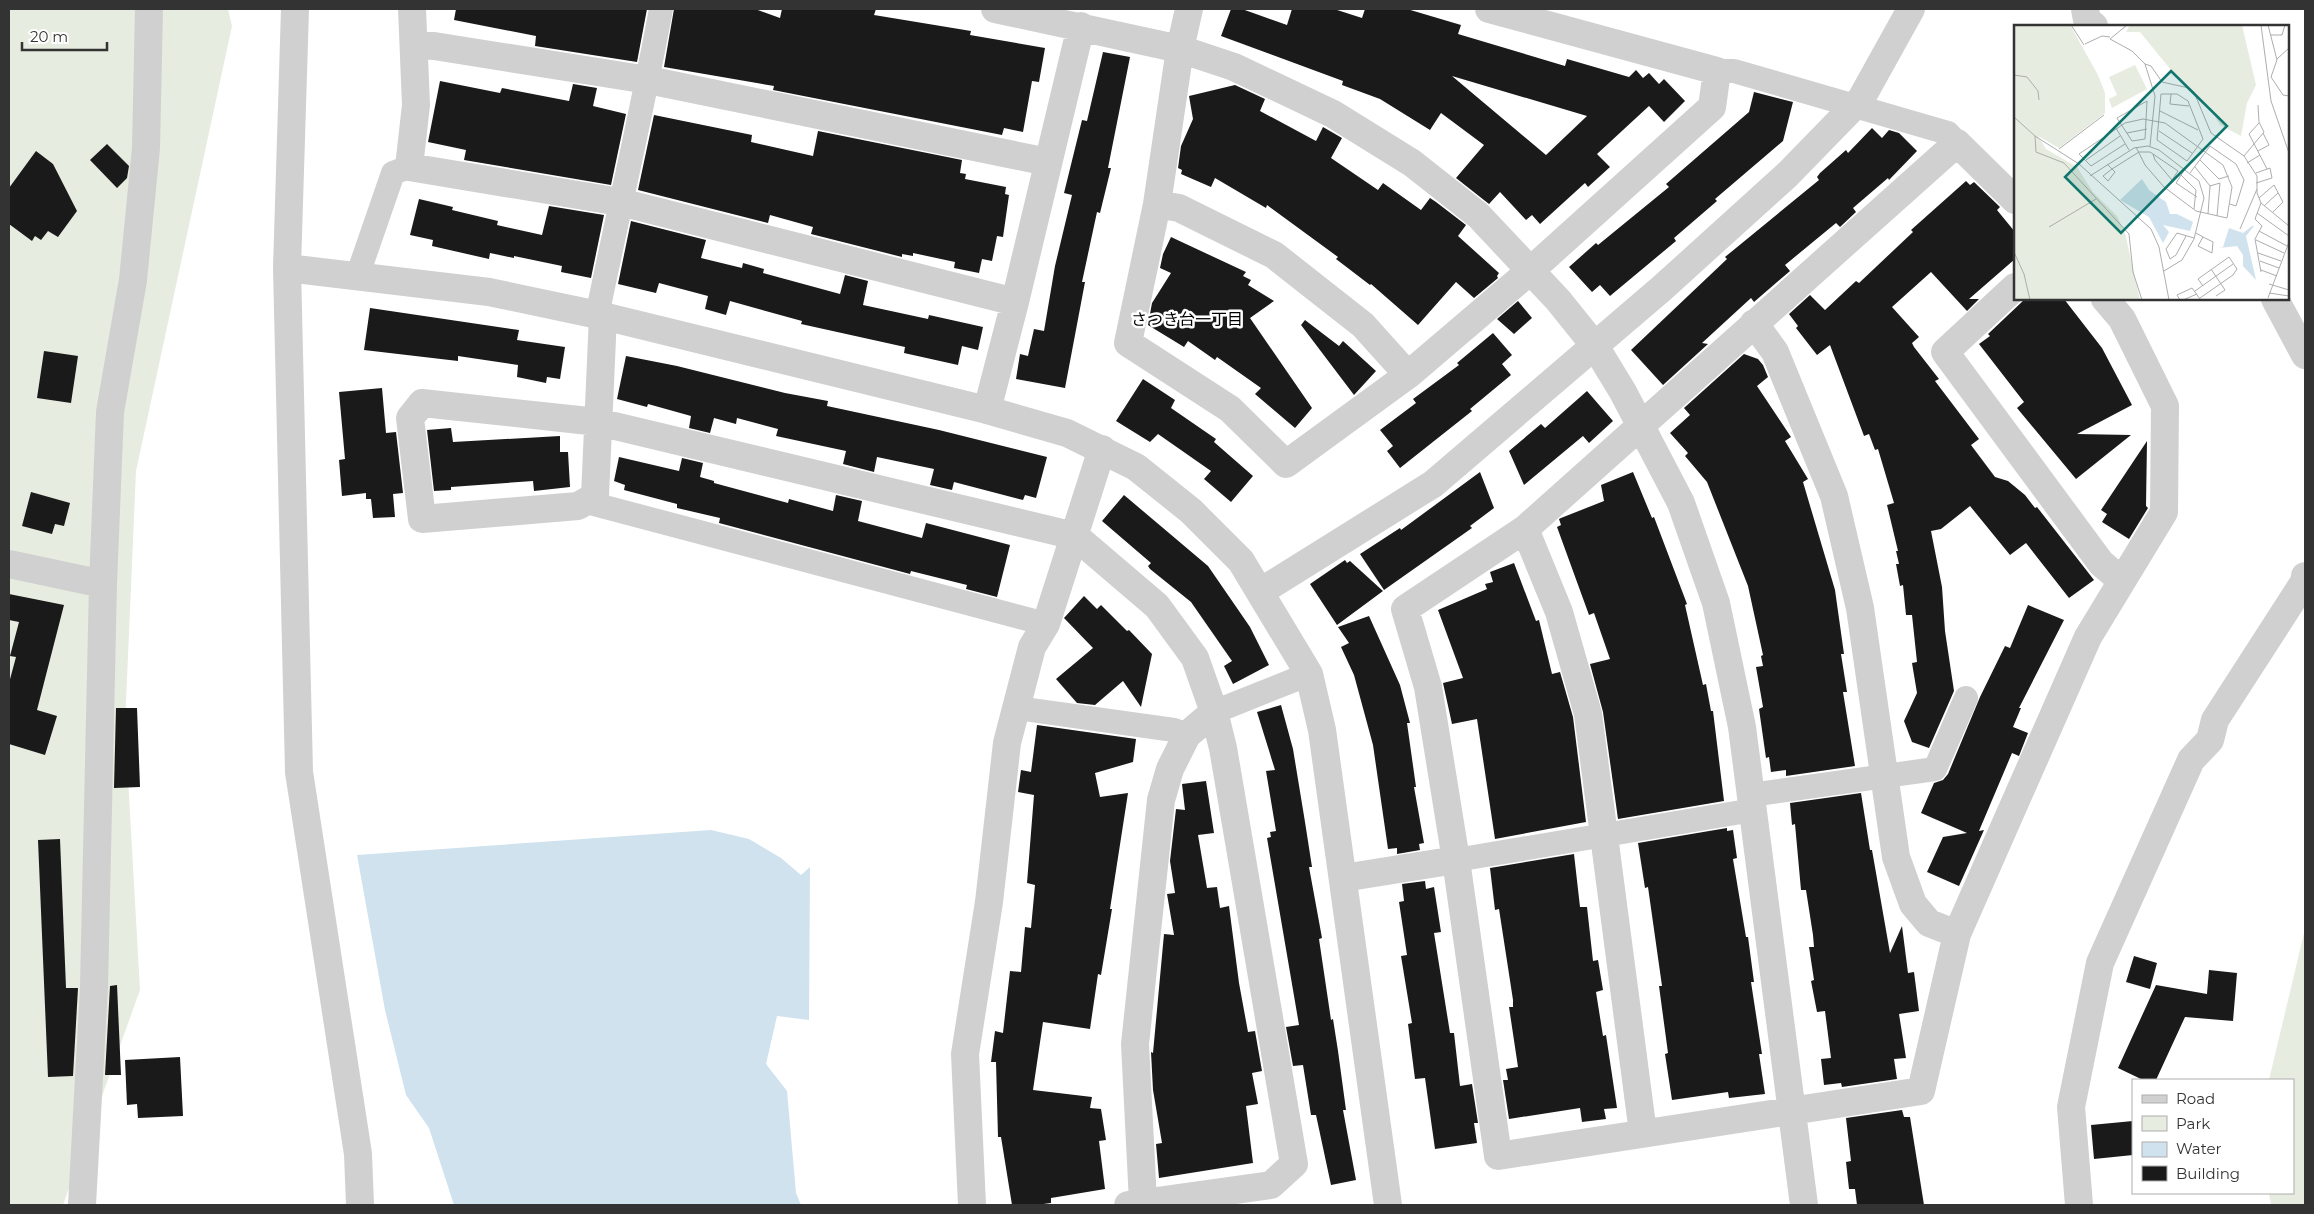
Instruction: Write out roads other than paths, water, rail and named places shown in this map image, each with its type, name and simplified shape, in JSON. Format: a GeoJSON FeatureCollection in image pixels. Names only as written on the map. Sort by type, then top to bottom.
{"type":"FeatureCollection","features":[{"type":"Feature","properties":{"kind":"street"},"geometry":{"type":"LineString","coordinates":[[82,1205],[94,987],[103,584],[110,412],[133,280],[146,148],[150,9]]}},
{"type":"Feature","properties":{"kind":"street"},"geometry":{"type":"LineString","coordinates":[[295,9],[287,268],[299,772],[358,1154],[360,1205]]}},
{"type":"Feature","properties":{"kind":"street"},"geometry":{"type":"LineString","coordinates":[[409,166],[416,105],[412,9]]}},
{"type":"Feature","properties":{"kind":"street"},"geometry":{"type":"LineString","coordinates":[[661,9],[648,80],[620,202],[600,316],[598,422],[595,496],[578,506],[422,518],[410,418],[422,403],[598,422],[1075,536],[1157,606],[1195,658],[1214,712],[1223,748],[1294,1164],[1272,1185],[1136,1204],[1135,1044],[1161,800],[1170,769],[1187,735],[1214,712],[1309,674]]}},
{"type":"Feature","properties":{"kind":"street"},"geometry":{"type":"LineString","coordinates":[[995,9],[1180,49],[1234,67],[1333,114],[1412,163],[1478,215],[1558,300],[1595,346],[1623,392],[1681,503],[1716,603],[1742,727],[1804,1205]]}},
{"type":"Feature","properties":{"kind":"street"},"geometry":{"type":"LineString","coordinates":[[1189,9],[1180,49],[1157,204],[1128,344],[1230,409],[1286,464],[1408,375],[1530,271],[1712,107],[1717,71]]}},
{"type":"Feature","properties":{"kind":"street"},"geometry":{"type":"LineString","coordinates":[[1489,9],[1717,71],[1734,71],[1948,132],[2014,199]]}},
{"type":"Feature","properties":{"kind":"street"},"geometry":{"type":"LineString","coordinates":[[1260,592],[1433,484],[1595,346],[1787,175],[1860,99],[1911,9]]}},
{"type":"Feature","properties":{"kind":"street"},"geometry":{"type":"LineString","coordinates":[[2085,9],[2087,20],[2093,25]]}},
{"type":"Feature","properties":{"kind":"street"},"geometry":{"type":"LineString","coordinates":[[987,410],[1015,302],[1080,26]]}},
{"type":"Feature","properties":{"kind":"street"},"geometry":{"type":"LineString","coordinates":[[415,45],[434,46],[648,80],[1048,162]]}},
{"type":"Feature","properties":{"kind":"street"},"geometry":{"type":"LineString","coordinates":[[1957,143],[1525,529],[1405,609],[1428,688],[1456,860],[1489,1104],[1498,1156],[1921,1092],[1957,934],[2088,637],[2164,512],[2165,406],[2122,319],[2106,300]]}},
{"type":"Feature","properties":{"kind":"street"},"geometry":{"type":"LineString","coordinates":[[357,277],[393,173],[409,166],[620,202],[1015,302]]}},
{"type":"Feature","properties":{"kind":"street"},"geometry":{"type":"LineString","coordinates":[[1157,204],[1179,208],[1274,255],[1363,325],[1408,375]]}},
{"type":"Feature","properties":{"kind":"street"},"geometry":{"type":"LineString","coordinates":[[287,268],[489,292],[600,316],[987,410],[1067,433],[1102,449],[1136,467],[1191,511],[1241,561],[1309,674],[1322,730],[1388,1205]]}},
{"type":"Feature","properties":{"kind":"street"},"geometry":{"type":"LineString","coordinates":[[2014,288],[1945,352],[2101,564],[2122,581]]}},
{"type":"Feature","properties":{"kind":"street"},"geometry":{"type":"LineString","coordinates":[[2276,300],[2305,355]]}},
{"type":"Feature","properties":{"kind":"street"},"geometry":{"type":"LineString","coordinates":[[1754,323],[1775,352],[1834,496],[1860,608],[1896,857],[1913,904],[1929,923],[1957,934]]}},
{"type":"Feature","properties":{"kind":"street"},"geometry":{"type":"LineString","coordinates":[[972,1205],[965,1054],[989,902],[1007,743],[1032,647],[1046,624],[1102,449]]}},
{"type":"Feature","properties":{"kind":"street"},"geometry":{"type":"LineString","coordinates":[[586,502],[1046,624]]}},
{"type":"Feature","properties":{"kind":"street"},"geometry":{"type":"LineString","coordinates":[[1525,529],[1559,612],[1588,714],[1643,1133]]}},
{"type":"Feature","properties":{"kind":"street"},"geometry":{"type":"LineString","coordinates":[[9,564],[103,584]]}},
{"type":"Feature","properties":{"kind":"street"},"geometry":{"type":"LineString","coordinates":[[2079,1205],[2071,1107],[2100,963],[2191,760],[2210,740],[2215,720],[2304,582],[2305,576]]}},
{"type":"Feature","properties":{"kind":"street"},"geometry":{"type":"LineString","coordinates":[[1343,878],[1604,835],[1884,776],[1935,769],[1966,698]]}},
{"type":"Feature","properties":{"kind":"street"},"geometry":{"type":"LineString","coordinates":[[1016,708],[1174,730],[1187,735]]}},
{"type":"Feature","properties":{"kind":"water"},"geometry":{"type":"Polygon","coordinates":[[[711,830],[749,839],[781,858],[801,875],[810,867],[809,1020],[777,1016],[766,1064],[787,1091],[796,1193],[801,1205],[454,1205],[429,1128],[406,1095],[385,1010],[357,855],[711,830]]]}},
{"type":"Feature","properties":{"kind":"district","name":"さつき台一丁目"},"geometry":{"type":"Point","coordinates":[1187,319]}}]}
